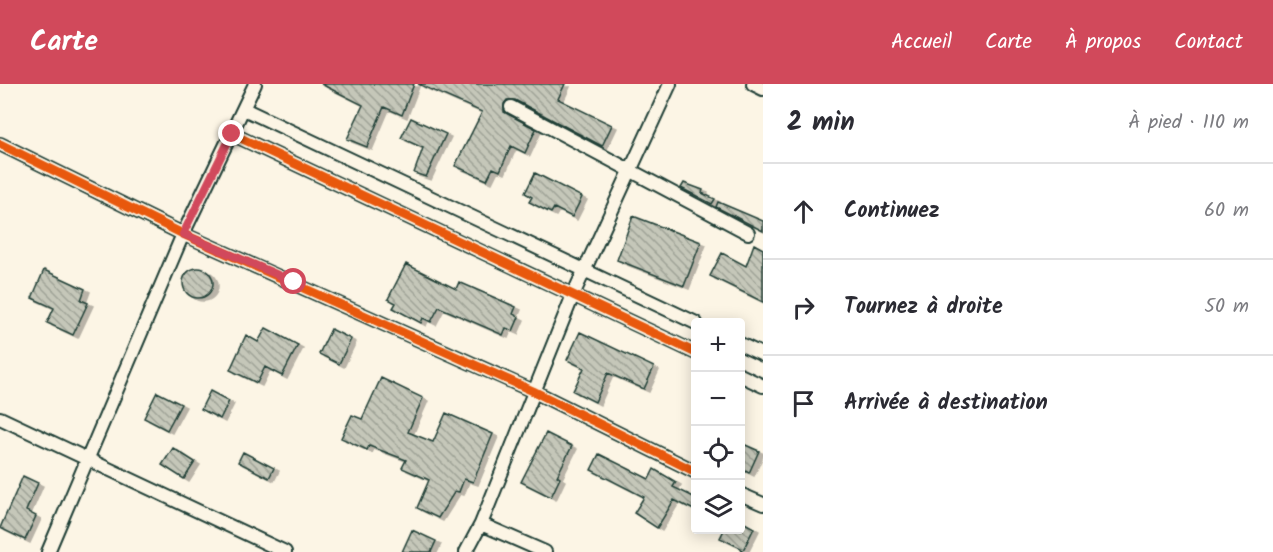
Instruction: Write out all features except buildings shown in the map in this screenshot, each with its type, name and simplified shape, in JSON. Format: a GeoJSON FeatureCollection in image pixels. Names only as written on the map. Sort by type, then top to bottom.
{"type":"FeatureCollection","features":[{"type":"Feature","properties":{"kind":"street"},"geometry":{"type":"LineString","coordinates":[[48,552],[183,234],[255,84]]}},
{"type":"Feature","properties":{"kind":"street"},"geometry":{"type":"LineString","coordinates":[[466,552],[481,524],[573,295],[670,84]]}},
{"type":"Feature","properties":{"kind":"street"},"geometry":{"type":"LineString","coordinates":[[753,84],[763,89]]}},
{"type":"Feature","properties":{"kind":"street"},"geometry":{"type":"LineString","coordinates":[[511,107],[748,233]]}},
{"type":"Feature","properties":{"kind":"street"},"geometry":{"type":"LineString","coordinates":[[244,109],[691,321]]}},
{"type":"Feature","properties":{"kind":"street"},"geometry":{"type":"LineString","coordinates":[[232,134],[691,351]]}},
{"type":"Feature","properties":{"kind":"street"},"geometry":{"type":"LineString","coordinates":[[0,144],[183,234],[533,391],[691,470]]}},
{"type":"Feature","properties":{"kind":"street"},"geometry":{"type":"LineString","coordinates":[[745,346],[763,355]]}},
{"type":"Feature","properties":{"kind":"street"},"geometry":{"type":"LineString","coordinates":[[745,377],[763,386]]}},
{"type":"Feature","properties":{"kind":"street"},"geometry":{"type":"LineString","coordinates":[[0,418],[285,552]]}},
{"type":"Feature","properties":{"kind":"street"},"geometry":{"type":"LineString","coordinates":[[745,496],[763,504]]}},
{"type":"Feature","properties":{"kind":"street"},"geometry":{"type":"LineString","coordinates":[[481,524],[545,552]]}},
{"type":"Feature","properties":{"kind":"cycle path"},"geometry":{"type":"LineString","coordinates":[[232,134],[691,351]]}},
{"type":"Feature","properties":{"kind":"cycle path"},"geometry":{"type":"LineString","coordinates":[[0,144],[183,234],[533,391],[691,470]]}},
{"type":"Feature","properties":{"kind":"route"},"geometry":{"type":"LineString","coordinates":[[232,134],[183,234],[294,282]]}}]}
